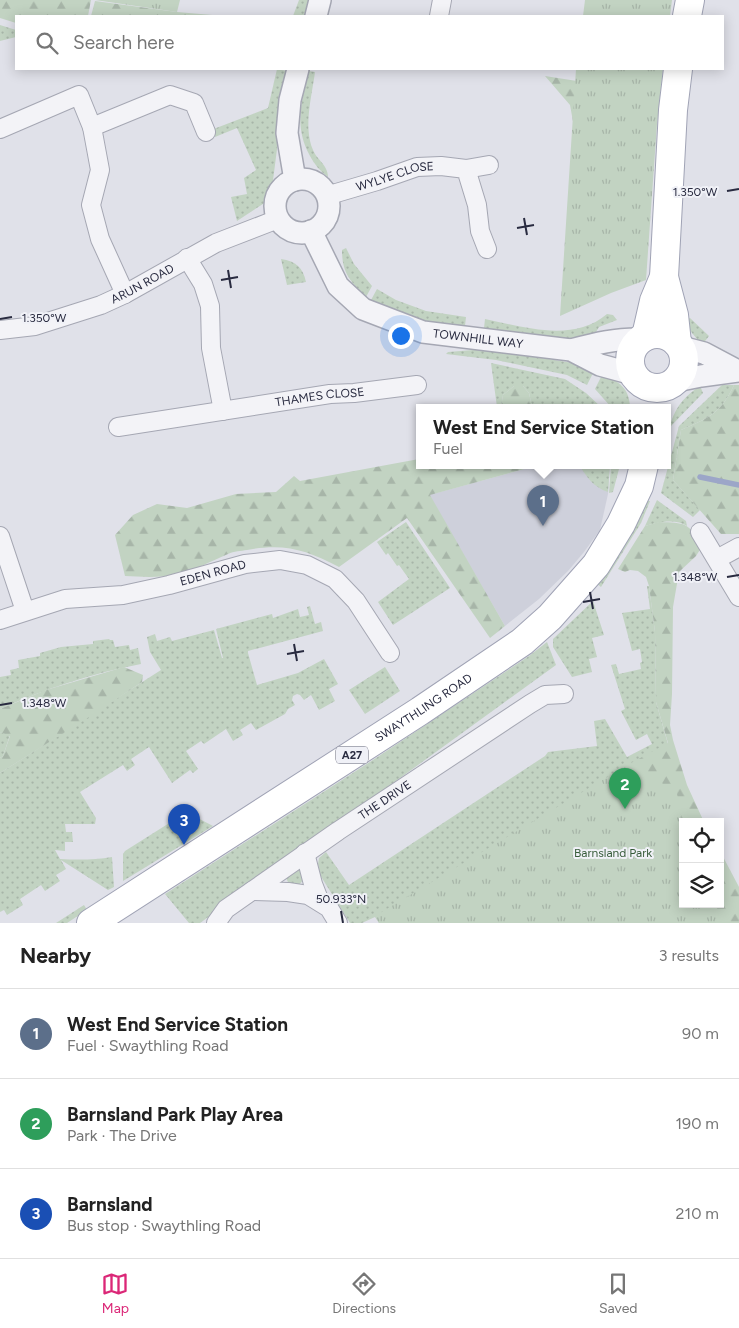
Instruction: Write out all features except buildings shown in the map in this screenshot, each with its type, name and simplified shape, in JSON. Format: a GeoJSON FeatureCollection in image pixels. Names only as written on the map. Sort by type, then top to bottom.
{"type":"FeatureCollection","features":[{"type":"Feature","properties":{"kind":"main road"},"geometry":{"type":"LineString","coordinates":[[687,15],[690,0]]}},
{"type":"Feature","properties":{"kind":"main road"},"geometry":{"type":"LineString","coordinates":[[678,70],[673,110],[664,277],[685,365],[682,374],[671,391],[645,386],[636,388],[630,359],[636,344],[644,337],[663,334],[671,337],[679,345]]}},
{"type":"Feature","properties":{"kind":"main road"},"geometry":{"type":"LineString","coordinates":[[644,337],[654,301],[664,277]]}},
{"type":"Feature","properties":{"kind":"main road","name":"SWAYTHLING ROAD"},"geometry":{"type":"LineString","coordinates":[[91,923],[375,741],[522,642],[550,617],[596,565],[621,524],[639,486],[643,469]]}},
{"type":"Feature","properties":{"kind":"street"},"geometry":{"type":"LineString","coordinates":[[316,15],[320,0]]}},
{"type":"Feature","properties":{"kind":"street"},"geometry":{"type":"LineString","coordinates":[[440,15],[442,0]]}},
{"type":"Feature","properties":{"kind":"street"},"geometry":{"type":"LineString","coordinates":[[296,180],[287,133],[290,100],[298,70]]}},
{"type":"Feature","properties":{"kind":"street"},"geometry":{"type":"LineString","coordinates":[[0,129],[79,95],[92,127],[100,170],[91,205],[100,239],[125,294]]}},
{"type":"Feature","properties":{"kind":"street"},"geometry":{"type":"LineString","coordinates":[[92,127],[170,95],[194,103],[206,132]]}},
{"type":"Feature","properties":{"kind":"street","name":"WYLYE CLOSE"},"geometry":{"type":"LineString","coordinates":[[326,196],[417,167],[441,166],[466,169],[490,165]]}},
{"type":"Feature","properties":{"kind":"street"},"geometry":{"type":"LineString","coordinates":[[466,169],[477,205],[480,231],[487,249]]}},
{"type":"Feature","properties":{"kind":"street"},"geometry":{"type":"LineString","coordinates":[[296,180],[310,181],[322,190],[326,196],[328,213],[324,221],[311,232],[296,233],[283,225],[275,212],[277,195],[288,183],[296,180]]}},
{"type":"Feature","properties":{"kind":"street","name":"ARUN ROAD"},"geometry":{"type":"LineString","coordinates":[[0,330],[35,326],[76,314],[125,294],[216,242],[278,219]]}},
{"type":"Feature","properties":{"kind":"street","name":"TOWNHILL WAY"},"geometry":{"type":"LineString","coordinates":[[311,232],[338,286],[363,309],[423,332],[571,350],[600,365],[636,388]]}},
{"type":"Feature","properties":{"kind":"street"},"geometry":{"type":"LineString","coordinates":[[187,258],[203,284],[210,306],[211,348],[223,411]]}},
{"type":"Feature","properties":{"kind":"street","name":"TOWNHILL WAY"},"geometry":{"type":"LineString","coordinates":[[571,350],[602,342],[644,337]]}},
{"type":"Feature","properties":{"kind":"street"},"geometry":{"type":"LineString","coordinates":[[679,345],[710,355],[738,371]]}},
{"type":"Feature","properties":{"kind":"street"},"geometry":{"type":"LineString","coordinates":[[671,391],[738,371]]}},
{"type":"Feature","properties":{"kind":"street","name":"THAMES CLOSE"},"geometry":{"type":"LineString","coordinates":[[118,427],[330,394],[417,385]]}},
{"type":"Feature","properties":{"kind":"street"},"geometry":{"type":"LineString","coordinates":[[700,532],[739,597]]}},
{"type":"Feature","properties":{"kind":"street"},"geometry":{"type":"LineString","coordinates":[[0,536],[25,611]]}},
{"type":"Feature","properties":{"kind":"street"},"geometry":{"type":"LineString","coordinates":[[717,559],[739,547]]}},
{"type":"Feature","properties":{"kind":"street","name":"EDEN ROAD"},"geometry":{"type":"LineString","coordinates":[[0,620],[65,599],[123,595],[169,585],[245,564],[280,560],[307,565],[335,579],[356,601],[390,653]]}},
{"type":"Feature","properties":{"kind":"street","name":"THE DRIVE"},"geometry":{"type":"LineString","coordinates":[[216,923],[226,910],[305,853],[530,704],[545,695],[564,694]]}},
{"type":"Feature","properties":{"kind":"street"},"geometry":{"type":"LineString","coordinates":[[305,853],[312,884],[320,902]]}},
{"type":"Feature","properties":{"kind":"street"},"geometry":{"type":"LineString","coordinates":[[252,891],[288,892],[308,895],[329,908],[338,923]]}},
{"type":"Feature","properties":{"kind":"shaded area"},"geometry":{"type":"Polygon","coordinates":[[[524,469],[610,469],[608,494],[600,530],[568,571],[539,599],[505,626],[429,495],[524,469]]]}},
{"type":"Feature","properties":{"kind":"green space"},"geometry":{"type":"Polygon","coordinates":[[[0,0],[91,0],[88,15],[15,15],[15,23],[0,18],[0,0]]]}},
{"type":"Feature","properties":{"kind":"green space"},"geometry":{"type":"Polygon","coordinates":[[[95,0],[180,0],[177,12],[95,0]]]}},
{"type":"Feature","properties":{"kind":"green space"},"geometry":{"type":"Polygon","coordinates":[[[299,0],[309,0],[304,15],[293,15],[299,0]]]}},
{"type":"Feature","properties":{"kind":"green space"},"geometry":{"type":"Polygon","coordinates":[[[585,0],[672,0],[670,15],[583,15],[585,0]]]}},
{"type":"Feature","properties":{"kind":"green space"},"geometry":{"type":"Polygon","coordinates":[[[95,1],[212,15],[91,15],[95,1]]]}},
{"type":"Feature","properties":{"kind":"green space"},"geometry":{"type":"Polygon","coordinates":[[[0,25],[15,30],[15,37],[0,41],[0,25]]]}},
{"type":"Feature","properties":{"kind":"green space"},"geometry":{"type":"Polygon","coordinates":[[[277,70],[287,71],[271,196],[266,202],[237,221],[231,197],[247,194],[244,178],[256,170],[237,128],[215,137],[211,130],[268,108],[277,70]]]}},
{"type":"Feature","properties":{"kind":"green space"},"geometry":{"type":"Polygon","coordinates":[[[576,70],[663,70],[657,124],[646,280],[611,293],[560,316],[576,70]]]}},
{"type":"Feature","properties":{"kind":"green space"},"geometry":{"type":"Polygon","coordinates":[[[309,71],[315,72],[308,121],[310,141],[315,154],[328,173],[328,177],[312,159],[302,135],[300,114],[309,71]]]}},
{"type":"Feature","properties":{"kind":"green space"},"geometry":{"type":"Polygon","coordinates":[[[545,76],[609,86],[574,127],[570,105],[545,76]]]}},
{"type":"Feature","properties":{"kind":"green space"},"geometry":{"type":"Polygon","coordinates":[[[346,248],[354,264],[372,286],[366,297],[351,281],[345,271],[342,250],[346,248]]]}},
{"type":"Feature","properties":{"kind":"green space"},"geometry":{"type":"Polygon","coordinates":[[[281,259],[295,263],[301,269],[306,282],[287,285],[281,259]]]}},
{"type":"Feature","properties":{"kind":"green space"},"geometry":{"type":"Polygon","coordinates":[[[377,289],[396,300],[426,311],[466,317],[465,326],[416,319],[392,312],[371,300],[377,289]]]}},
{"type":"Feature","properties":{"kind":"green space"},"geometry":{"type":"Polygon","coordinates":[[[607,314],[613,315],[617,320],[599,327],[596,336],[577,340],[515,334],[484,328],[485,319],[532,329],[564,330],[594,323],[607,314]]]}},
{"type":"Feature","properties":{"kind":"green space"},"geometry":{"type":"Polygon","coordinates":[[[690,318],[709,336],[702,345],[684,321],[690,318]]]}},
{"type":"Feature","properties":{"kind":"green space"},"geometry":{"type":"Polygon","coordinates":[[[486,349],[573,363],[593,373],[587,385],[567,375],[496,360],[446,354],[448,352],[486,349]]]}},
{"type":"Feature","properties":{"kind":"green space"},"geometry":{"type":"Polygon","coordinates":[[[491,363],[565,379],[586,393],[598,404],[531,404],[529,393],[523,386],[514,386],[503,395],[502,404],[497,404],[491,363]]]}},
{"type":"Feature","properties":{"kind":"green space"},"geometry":{"type":"Polygon","coordinates":[[[602,375],[622,386],[628,395],[630,404],[608,404],[595,389],[602,375]]]}},
{"type":"Feature","properties":{"kind":"green space"},"geometry":{"type":"Polygon","coordinates":[[[722,385],[734,385],[719,408],[707,418],[681,430],[673,480],[700,510],[693,517],[661,493],[667,469],[671,469],[671,456],[679,426],[722,385]]]}},
{"type":"Feature","properties":{"kind":"green space"},"geometry":{"type":"Polygon","coordinates":[[[734,385],[739,385],[739,534],[721,534],[673,480],[681,430],[707,418],[719,408],[734,385]]]}},
{"type":"Feature","properties":{"kind":"green space"},"geometry":{"type":"Polygon","coordinates":[[[514,386],[523,386],[529,393],[531,404],[502,404],[503,395],[514,386]]]}},
{"type":"Feature","properties":{"kind":"green space"},"geometry":{"type":"Polygon","coordinates":[[[700,386],[703,393],[671,426],[675,412],[689,394],[700,386]]]}},
{"type":"Feature","properties":{"kind":"green space"},"geometry":{"type":"Polygon","coordinates":[[[416,460],[416,469],[524,469],[430,495],[505,626],[490,638],[407,518],[339,567],[305,552],[273,547],[233,552],[179,574],[152,577],[125,576],[115,535],[133,515],[157,504],[187,508],[236,494],[276,492],[294,476],[300,481],[416,460]]]}},
{"type":"Feature","properties":{"kind":"green space"},"geometry":{"type":"Polygon","coordinates":[[[582,469],[610,469],[608,492],[594,484],[582,469]]]}},
{"type":"Feature","properties":{"kind":"green space"},"geometry":{"type":"Polygon","coordinates":[[[611,469],[619,469],[613,492],[609,493],[611,469]]]}},
{"type":"Feature","properties":{"kind":"green space"},"geometry":{"type":"Polygon","coordinates":[[[657,500],[686,521],[687,526],[672,521],[645,526],[657,500]]]}},
{"type":"Feature","properties":{"kind":"green space"},"geometry":{"type":"Polygon","coordinates":[[[644,501],[650,501],[641,523],[601,587],[596,583],[644,501]]]}},
{"type":"Feature","properties":{"kind":"green space"},"geometry":{"type":"Polygon","coordinates":[[[406,522],[450,588],[393,625],[378,602],[409,579],[388,553],[386,555],[377,542],[406,522]]]}},
{"type":"Feature","properties":{"kind":"green space"},"geometry":{"type":"Polygon","coordinates":[[[659,522],[685,525],[703,545],[696,556],[679,572],[673,607],[670,725],[687,785],[702,818],[679,818],[679,828],[673,795],[631,763],[668,743],[656,702],[655,632],[649,586],[646,577],[638,571],[630,570],[625,572],[618,569],[645,526],[659,522]]]}},
{"type":"Feature","properties":{"kind":"green space"},"geometry":{"type":"Polygon","coordinates":[[[647,586],[649,586],[655,632],[656,702],[668,744],[404,923],[379,923],[375,917],[362,923],[350,923],[320,875],[319,858],[326,852],[349,885],[545,756],[548,752],[597,746],[594,721],[605,719],[627,757],[652,744],[647,734],[636,740],[621,711],[625,709],[611,665],[616,664],[619,674],[641,669],[640,649],[632,651],[622,613],[650,609],[647,586]]]}},
{"type":"Feature","properties":{"kind":"green space"},"geometry":{"type":"Polygon","coordinates":[[[593,601],[604,635],[592,638],[597,657],[589,659],[592,672],[572,677],[553,647],[553,639],[593,601]]]}},
{"type":"Feature","properties":{"kind":"green space"},"geometry":{"type":"Polygon","coordinates":[[[310,606],[315,624],[321,622],[323,631],[248,651],[248,653],[257,685],[298,673],[324,659],[338,684],[329,689],[335,701],[319,710],[311,695],[304,700],[297,694],[293,696],[292,700],[295,705],[288,709],[285,714],[256,730],[251,723],[240,730],[243,735],[233,741],[226,729],[204,744],[201,741],[186,751],[198,769],[193,773],[190,770],[172,783],[149,747],[131,759],[135,765],[127,771],[123,765],[80,792],[96,818],[95,824],[65,824],[66,832],[72,832],[73,842],[65,842],[65,851],[55,850],[60,859],[86,860],[112,857],[114,887],[108,890],[61,860],[66,869],[56,875],[60,881],[45,891],[41,885],[20,899],[23,905],[7,915],[4,910],[0,912],[0,773],[161,670],[150,652],[147,637],[155,634],[157,641],[170,637],[172,641],[214,630],[223,658],[216,629],[272,614],[273,618],[298,609],[300,617],[309,615],[307,607],[310,606]]]}},
{"type":"Feature","properties":{"kind":"green space"},"geometry":{"type":"Polygon","coordinates":[[[113,640],[115,647],[129,645],[130,650],[138,648],[141,664],[69,682],[0,709],[0,677],[11,675],[10,670],[19,668],[18,660],[40,656],[40,653],[61,647],[93,644],[93,641],[113,640]]]}},
{"type":"Feature","properties":{"kind":"green space"},"geometry":{"type":"Polygon","coordinates":[[[547,642],[556,665],[200,923],[189,923],[165,894],[376,758],[547,642]]]}},
{"type":"Feature","properties":{"kind":"green space"},"geometry":{"type":"Polygon","coordinates":[[[124,667],[143,675],[142,682],[0,773],[0,758],[3,756],[10,736],[0,732],[0,709],[46,690],[124,667]]]}},
{"type":"Feature","properties":{"kind":"green space"},"geometry":{"type":"Polygon","coordinates":[[[385,667],[400,691],[365,714],[349,690],[385,667]]]}},
{"type":"Feature","properties":{"kind":"green space"},"geometry":{"type":"Polygon","coordinates":[[[0,732],[10,735],[3,756],[0,758],[0,732]]]}},
{"type":"Feature","properties":{"kind":"green space","name":"Barnsland Park"},"geometry":{"type":"Polygon","coordinates":[[[631,763],[677,793],[681,818],[679,818],[679,908],[715,908],[724,923],[379,923],[375,916],[631,763]]]}},
{"type":"Feature","properties":{"kind":"green space"},"geometry":{"type":"Polygon","coordinates":[[[190,814],[213,826],[123,881],[123,854],[125,851],[182,815],[190,814]]]}},
{"type":"Feature","properties":{"kind":"green space"},"geometry":{"type":"Polygon","coordinates":[[[724,859],[739,887],[739,923],[720,923],[711,908],[724,908],[724,859]]]}},
{"type":"Feature","properties":{"kind":"green space"},"geometry":{"type":"Polygon","coordinates":[[[292,866],[301,869],[303,880],[299,885],[289,884],[285,876],[292,866]]]}},
{"type":"Feature","properties":{"kind":"green space"},"geometry":{"type":"Polygon","coordinates":[[[84,905],[87,910],[67,923],[56,923],[84,905]]]}},
{"type":"Feature","properties":{"kind":"waterway"},"geometry":{"type":"LineString","coordinates":[[700,477],[739,485]]}},
{"type":"Feature","properties":{"kind":"place","name":"West End Service Station"},"geometry":{"type":"Point","coordinates":[543,526]}},
{"type":"Feature","properties":{"kind":"place","name":"Barnsland Park Play Area"},"geometry":{"type":"Point","coordinates":[625,809]}},
{"type":"Feature","properties":{"kind":"place","name":"Barnsland"},"geometry":{"type":"Point","coordinates":[184,845]}}]}
